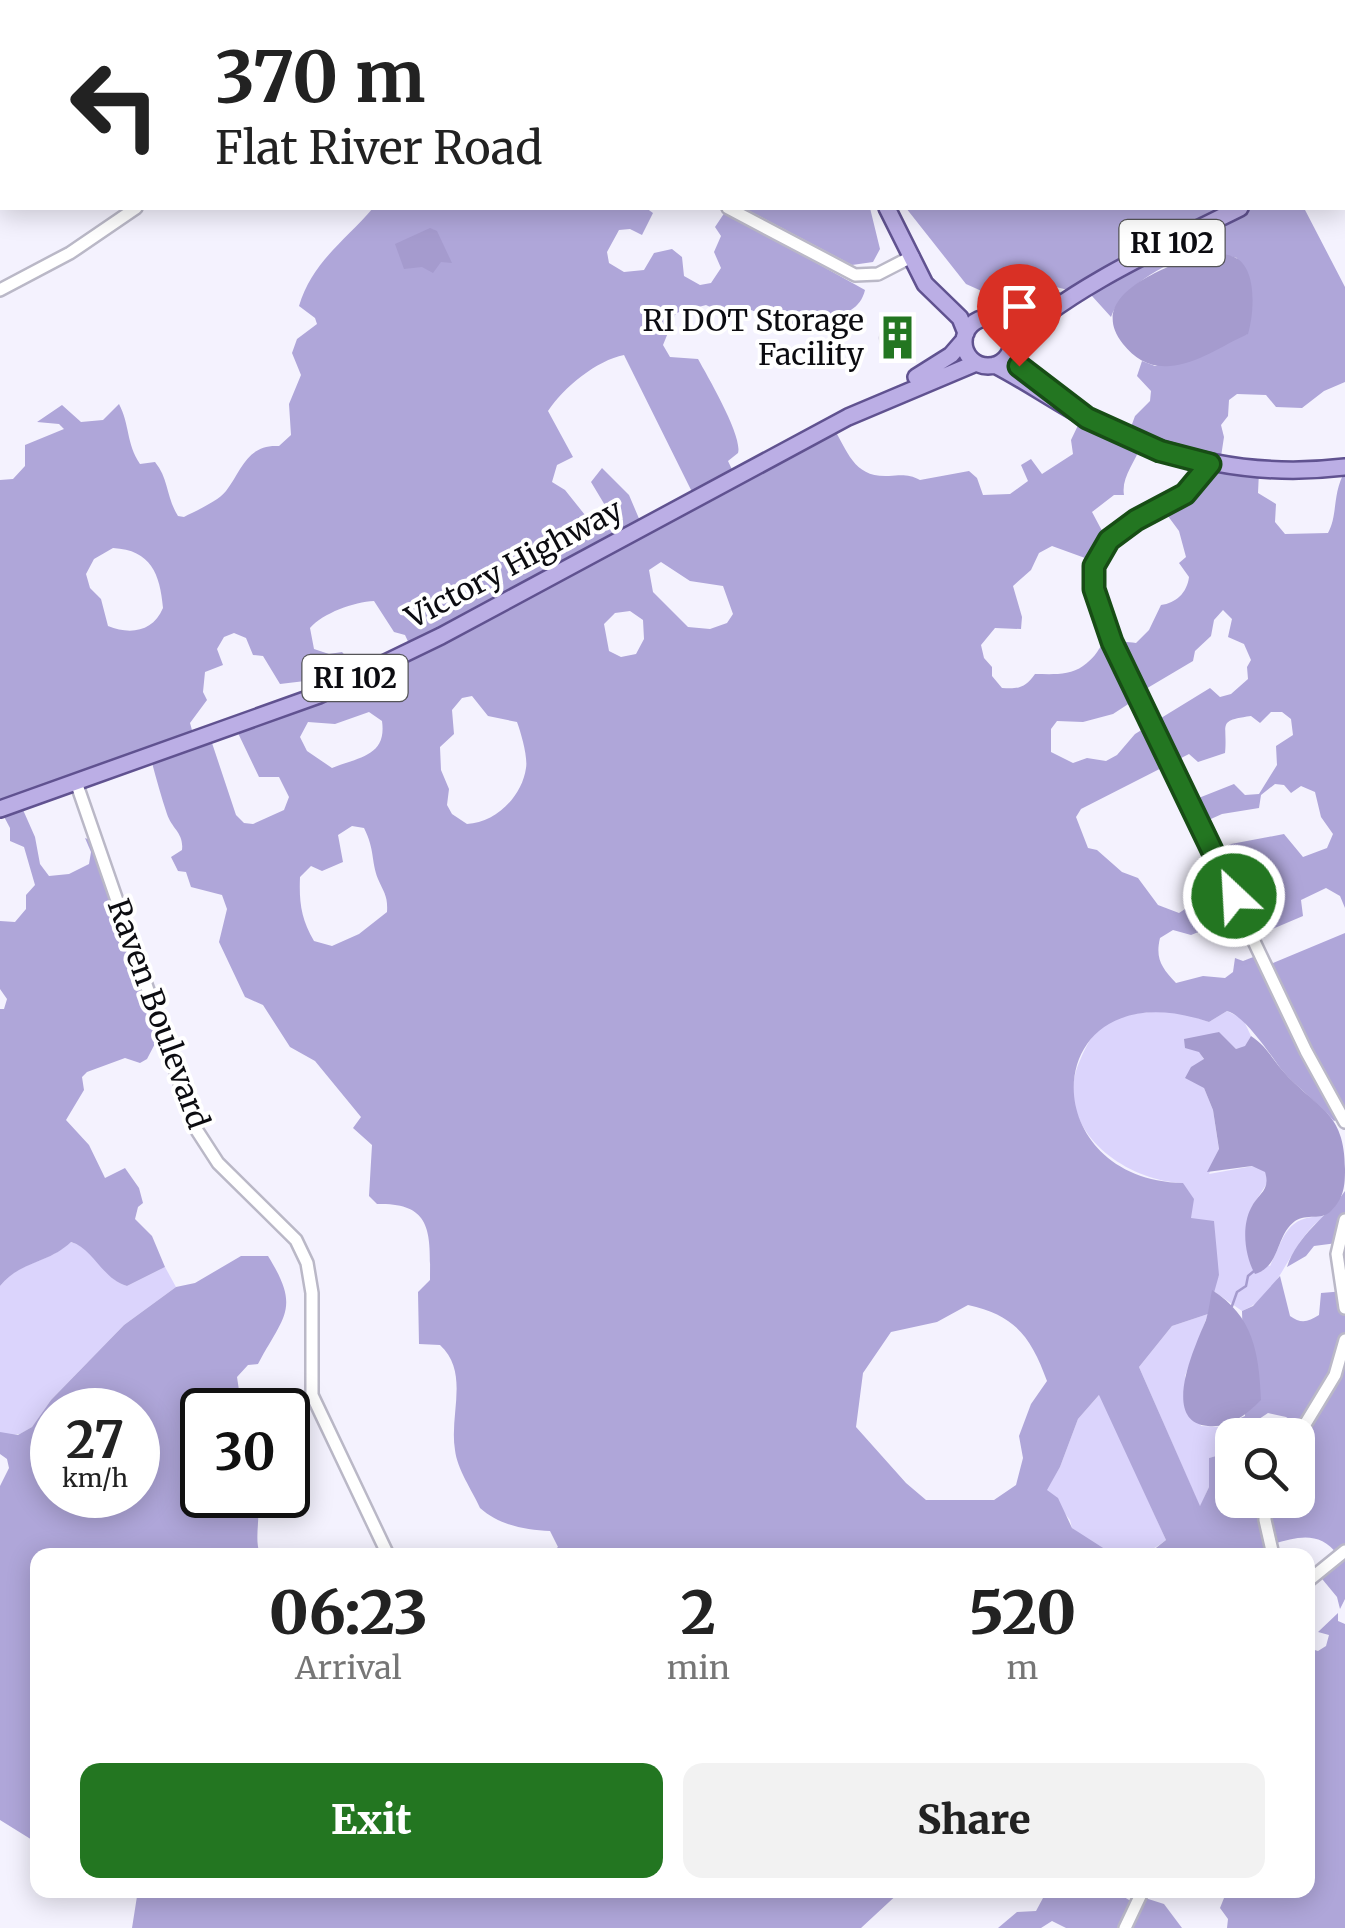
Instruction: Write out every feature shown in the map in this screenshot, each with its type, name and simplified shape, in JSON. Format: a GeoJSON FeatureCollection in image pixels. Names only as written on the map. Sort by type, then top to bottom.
{"type":"FeatureCollection","features":[{"type":"Feature","properties":{"kind":"main road"},"geometry":{"type":"LineString","coordinates":[[888,210],[925,284],[960,318],[969,357],[976,363],[996,365],[1087,418],[1160,451],[1210,464],[1277,471],[1345,467]]}},
{"type":"Feature","properties":{"kind":"main road","name":"RI 102"},"geometry":{"type":"LineString","coordinates":[[1012,348],[1026,328],[1104,280],[1236,210]]}},
{"type":"Feature","properties":{"kind":"main road"},"geometry":{"type":"LineString","coordinates":[[913,256],[953,300],[1010,330],[1019,366],[1087,418]]}},
{"type":"Feature","properties":{"kind":"main road","name":"RI 102"},"geometry":{"type":"LineString","coordinates":[[991,319],[1019,317],[1104,280]]}},
{"type":"Feature","properties":{"kind":"main road"},"geometry":{"type":"LineString","coordinates":[[965,337],[991,319]]}},
{"type":"Feature","properties":{"kind":"main road","name":"Victory Highway"},"geometry":{"type":"LineString","coordinates":[[0,809],[319,695],[440,636],[874,404],[951,355],[965,337]]}},
{"type":"Feature","properties":{"kind":"main road"},"geometry":{"type":"LineString","coordinates":[[996,365],[1012,348]]}},
{"type":"Feature","properties":{"kind":"main road","name":"Victory Highway"},"geometry":{"type":"LineString","coordinates":[[874,404],[976,363]]}},
{"type":"Feature","properties":{"kind":"street"},"geometry":{"type":"LineString","coordinates":[[0,290],[70,253],[133,210]]}},
{"type":"Feature","properties":{"kind":"street"},"geometry":{"type":"LineString","coordinates":[[732,210],[855,275],[878,274],[913,256]]}},
{"type":"Feature","properties":{"kind":"street"},"geometry":{"type":"LineString","coordinates":[[1210,464],[1185,494],[1136,520],[1109,540],[1094,566],[1094,589],[1112,642],[1306,1051],[1345,1122]]}},
{"type":"Feature","properties":{"kind":"street","name":"Raven Boulevard"},"geometry":{"type":"LineString","coordinates":[[76,782],[196,1129],[218,1163],[296,1240],[307,1264],[312,1292],[312,1395],[385,1548]]}},
{"type":"Feature","properties":{"kind":"street"},"geometry":{"type":"LineString","coordinates":[[1345,1220],[1337,1254],[1345,1308]]}},
{"type":"Feature","properties":{"kind":"street"},"geometry":{"type":"LineString","coordinates":[[1309,1418],[1336,1374],[1345,1340]]}},
{"type":"Feature","properties":{"kind":"street"},"geometry":{"type":"LineString","coordinates":[[1264,1518],[1271,1548]]}},
{"type":"Feature","properties":{"kind":"street"},"geometry":{"type":"LineString","coordinates":[[1315,1575],[1345,1551]]}},
{"type":"Feature","properties":{"kind":"street"},"geometry":{"type":"LineString","coordinates":[[1125,1928],[1139,1898]]}},
{"type":"Feature","properties":{"kind":"shaded area"},"geometry":{"type":"Polygon","coordinates":[[[371,210],[649,210],[653,213],[642,235],[630,229],[619,230],[607,252],[609,263],[624,272],[644,270],[654,253],[672,249],[682,257],[684,276],[700,285],[711,283],[721,268],[714,252],[721,236],[715,227],[725,212],[865,290],[860,302],[840,315],[774,331],[759,313],[743,307],[727,315],[706,305],[676,313],[663,345],[670,357],[698,359],[709,379],[738,445],[738,453],[728,461],[736,478],[833,427],[854,462],[868,473],[920,480],[969,471],[977,478],[983,495],[1010,494],[1028,481],[1021,465],[1031,459],[1042,474],[1073,454],[1071,440],[1081,419],[1127,438],[1135,416],[1150,401],[1151,391],[1137,376],[1142,361],[1155,366],[1247,334],[1237,258],[1206,251],[1179,260],[1137,284],[1111,317],[1092,296],[1056,287],[1041,287],[1018,298],[995,297],[966,284],[908,210],[1305,210],[1345,287],[1345,382],[1324,391],[1302,408],[1276,407],[1266,395],[1237,394],[1229,400],[1228,416],[1221,425],[1224,437],[1220,463],[1259,472],[1258,493],[1276,504],[1275,522],[1285,534],[1328,533],[1345,471],[1345,908],[1340,896],[1326,888],[1301,900],[1303,916],[1256,936],[1240,908],[1222,915],[1210,914],[1203,919],[1201,931],[1191,935],[1173,930],[1160,938],[1158,952],[1163,968],[1176,983],[1203,976],[1225,978],[1233,972],[1235,958],[1243,961],[1261,954],[1268,965],[1345,933],[1345,1116],[1334,1121],[1287,1076],[1249,1027],[1227,1011],[1209,1022],[1153,1012],[1111,1023],[1085,1047],[1074,1080],[1078,1115],[1098,1148],[1133,1173],[1183,1183],[1194,1199],[1191,1218],[1214,1221],[1219,1275],[1208,1314],[1172,1326],[1139,1367],[1200,1506],[1209,1487],[1209,1458],[1215,1456],[1215,1518],[1315,1518],[1315,1418],[1268,1413],[1260,1418],[1240,1418],[1245,1416],[1242,1311],[1253,1306],[1280,1276],[1290,1316],[1301,1321],[1319,1315],[1321,1293],[1345,1291],[1345,1599],[1340,1609],[1337,1597],[1318,1574],[1338,1555],[1316,1539],[1300,1538],[1273,1544],[1274,1548],[1156,1548],[1166,1540],[1099,1395],[1078,1419],[1047,1490],[1058,1498],[1072,1528],[1103,1548],[557,1548],[550,1531],[513,1525],[487,1514],[480,1508],[456,1457],[454,1368],[440,1345],[419,1344],[418,1292],[430,1280],[425,1224],[409,1209],[377,1204],[369,1196],[372,1145],[353,1128],[361,1117],[315,1061],[290,1047],[263,1005],[245,997],[219,942],[227,909],[222,895],[191,887],[186,872],[178,871],[171,857],[182,850],[181,839],[167,814],[151,759],[20,803],[35,837],[40,864],[49,876],[69,874],[89,864],[91,852],[85,838],[93,841],[159,1036],[147,1059],[140,1063],[125,1058],[87,1072],[82,1077],[84,1090],[66,1120],[89,1145],[105,1178],[125,1168],[139,1188],[143,1203],[135,1219],[152,1236],[165,1267],[127,1286],[71,1242],[16,1272],[0,1286],[0,1009],[4,1009],[7,999],[0,989],[0,921],[15,922],[26,909],[26,895],[35,885],[24,847],[10,841],[10,828],[0,809],[0,480],[13,479],[25,466],[25,445],[64,429],[59,424],[37,422],[62,405],[81,422],[103,420],[119,404],[140,464],[155,462],[178,516],[184,517],[217,499],[252,454],[268,446],[279,446],[291,435],[289,404],[301,375],[292,353],[297,339],[317,324],[299,306],[321,264],[371,210]],[[624,355],[592,369],[548,411],[573,457],[557,465],[552,482],[565,490],[589,520],[600,520],[609,512],[591,482],[602,468],[629,495],[643,528],[696,500],[624,355]],[[1141,445],[1125,482],[1124,495],[1114,495],[1092,512],[1108,542],[1096,562],[1052,546],[1039,553],[1031,570],[1013,586],[1022,617],[1021,629],[995,628],[981,645],[984,658],[992,667],[992,676],[1002,688],[1021,687],[1035,674],[1078,669],[1102,645],[1112,641],[1136,643],[1149,630],[1161,605],[1183,592],[1189,577],[1179,563],[1186,557],[1179,531],[1162,508],[1185,495],[1210,464],[1141,445]],[[113,548],[94,559],[86,574],[90,588],[101,599],[108,626],[132,631],[147,627],[159,616],[163,608],[159,585],[145,559],[113,548]],[[661,562],[649,570],[653,592],[688,627],[710,629],[727,623],[733,614],[723,586],[690,581],[661,562]],[[374,601],[331,613],[310,628],[314,649],[329,654],[342,652],[362,674],[412,650],[405,635],[394,632],[374,601]],[[1223,610],[1214,620],[1211,636],[1195,651],[1193,661],[1139,693],[1139,697],[1113,714],[1083,722],[1057,721],[1051,729],[1051,752],[1073,763],[1087,758],[1106,761],[1117,755],[1135,734],[1210,688],[1220,697],[1231,694],[1248,679],[1251,660],[1244,644],[1228,637],[1232,619],[1223,610]],[[630,611],[615,613],[604,624],[609,651],[621,657],[636,654],[644,639],[643,620],[630,611]],[[234,633],[224,637],[217,649],[223,665],[205,672],[203,692],[207,700],[190,723],[195,741],[210,737],[236,815],[244,823],[253,824],[284,810],[289,797],[279,777],[259,777],[237,731],[311,699],[305,681],[280,684],[263,656],[253,655],[246,638],[234,633]],[[472,696],[462,698],[452,710],[454,734],[440,747],[441,770],[449,789],[447,805],[452,814],[467,824],[487,819],[506,806],[519,789],[526,763],[517,722],[488,716],[472,696]],[[369,712],[335,724],[308,722],[300,737],[307,751],[332,768],[369,754],[380,742],[382,721],[369,712]],[[1271,712],[1260,723],[1251,716],[1228,722],[1225,753],[1198,762],[1189,754],[1081,809],[1076,817],[1088,848],[1097,850],[1122,872],[1138,878],[1158,905],[1179,913],[1224,874],[1215,853],[1231,844],[1284,834],[1303,857],[1327,848],[1333,834],[1321,817],[1315,792],[1301,786],[1291,793],[1284,785],[1275,784],[1261,795],[1259,808],[1222,814],[1202,823],[1191,801],[1234,784],[1245,795],[1259,794],[1277,765],[1276,746],[1293,735],[1291,719],[1282,712],[1271,712]],[[352,826],[338,835],[343,862],[322,871],[311,866],[300,877],[302,910],[310,933],[314,941],[332,946],[359,934],[387,912],[364,828],[352,826]],[[968,1305],[937,1322],[891,1332],[863,1373],[856,1427],[926,1500],[994,1500],[1016,1485],[1023,1458],[1019,1436],[1031,1404],[1047,1381],[1027,1340],[998,1315],[968,1305]]]}},
{"type":"Feature","properties":{"kind":"shaded area"},"geometry":{"type":"Polygon","coordinates":[[[748,210],[870,210],[880,249],[873,262],[852,265],[748,210]]]}},
{"type":"Feature","properties":{"kind":"shaded area"},"geometry":{"type":"Polygon","coordinates":[[[430,228],[437,231],[452,263],[441,262],[433,273],[422,267],[404,269],[395,244],[430,228]]]}},
{"type":"Feature","properties":{"kind":"shaded area"},"geometry":{"type":"Polygon","coordinates":[[[1210,250],[1234,257],[1247,270],[1253,303],[1248,334],[1180,365],[1156,366],[1138,358],[1123,344],[1113,326],[1114,309],[1123,295],[1156,273],[1210,250]]]}},
{"type":"Feature","properties":{"kind":"shaded area"},"geometry":{"type":"Polygon","coordinates":[[[1177,1011],[1209,1022],[1227,1011],[1243,1019],[1251,1036],[1245,1047],[1236,1049],[1218,1032],[1200,1052],[1219,1150],[1209,1174],[1253,1166],[1265,1171],[1268,1182],[1251,1208],[1246,1245],[1251,1258],[1270,1266],[1288,1229],[1302,1219],[1325,1216],[1303,1239],[1267,1292],[1242,1311],[1212,1290],[1219,1275],[1191,1218],[1183,1183],[1138,1173],[1118,1162],[1085,1130],[1076,1110],[1073,1088],[1078,1065],[1098,1030],[1129,1015],[1177,1011]]]}},
{"type":"Feature","properties":{"kind":"shaded area"},"geometry":{"type":"Polygon","coordinates":[[[1219,1032],[1236,1049],[1245,1046],[1251,1036],[1261,1044],[1334,1122],[1344,1149],[1344,1186],[1335,1206],[1323,1216],[1295,1221],[1284,1234],[1274,1258],[1255,1274],[1245,1233],[1251,1208],[1265,1188],[1265,1172],[1252,1166],[1207,1172],[1219,1149],[1213,1110],[1204,1088],[1185,1078],[1191,1067],[1204,1059],[1199,1052],[1185,1048],[1184,1039],[1219,1032]]]}},
{"type":"Feature","properties":{"kind":"shaded area"},"geometry":{"type":"Polygon","coordinates":[[[1345,1191],[1345,1221],[1337,1243],[1314,1246],[1287,1267],[1305,1236],[1345,1191]]]}},
{"type":"Feature","properties":{"kind":"shaded area"},"geometry":{"type":"Polygon","coordinates":[[[70,1242],[78,1245],[111,1277],[127,1286],[165,1267],[176,1287],[124,1325],[63,1388],[30,1388],[30,1428],[4,1436],[0,1432],[0,1286],[17,1271],[70,1242]]]}},
{"type":"Feature","properties":{"kind":"shaded area"},"geometry":{"type":"Polygon","coordinates":[[[241,1256],[268,1256],[284,1288],[285,1312],[258,1364],[248,1365],[237,1377],[239,1388],[180,1388],[180,1518],[258,1518],[259,1548],[30,1548],[30,1839],[0,1820],[0,1486],[9,1468],[7,1459],[0,1454],[0,1432],[18,1435],[30,1428],[30,1518],[160,1518],[160,1388],[63,1388],[124,1325],[176,1287],[195,1283],[241,1256]]]}},
{"type":"Feature","properties":{"kind":"shaded area"},"geometry":{"type":"Polygon","coordinates":[[[1212,1290],[1237,1311],[1255,1351],[1261,1400],[1238,1418],[1215,1418],[1215,1426],[1193,1421],[1183,1397],[1189,1363],[1206,1320],[1212,1290]]]}},
{"type":"Feature","properties":{"kind":"shaded area"},"geometry":{"type":"Polygon","coordinates":[[[1208,1314],[1185,1376],[1201,1426],[1215,1427],[1215,1456],[1209,1458],[1209,1487],[1200,1507],[1139,1367],[1172,1326],[1208,1314]]]}},
{"type":"Feature","properties":{"kind":"shaded area"},"geometry":{"type":"Polygon","coordinates":[[[1100,1394],[1166,1540],[1154,1548],[1103,1548],[1072,1528],[1046,1490],[1060,1467],[1078,1419],[1100,1394]]]}},
{"type":"Feature","properties":{"kind":"shaded area"},"geometry":{"type":"Polygon","coordinates":[[[1338,1613],[1338,1621],[1345,1624],[1345,1928],[1227,1928],[1228,1919],[1220,1908],[1224,1898],[1315,1898],[1315,1650],[1326,1646],[1329,1635],[1318,1632],[1338,1613]]]}},
{"type":"Feature","properties":{"kind":"shaded area"},"geometry":{"type":"Polygon","coordinates":[[[137,1898],[893,1898],[861,1928],[132,1928],[137,1898]]]}},
{"type":"Feature","properties":{"kind":"shaded area"},"geometry":{"type":"Polygon","coordinates":[[[1043,1898],[1126,1898],[1136,1904],[1145,1898],[1164,1904],[1182,1928],[1066,1928],[1052,1921],[1041,1928],[998,1928],[1017,1912],[1036,1911],[1043,1898]]]}},
{"type":"Feature","properties":{"kind":"building","name":"RI DOT Storage Facility"},"geometry":{"type":"Polygon","coordinates":[[[897,321],[909,326],[914,338],[909,350],[897,355],[885,350],[880,338],[885,326],[897,321]]]}},
{"type":"Feature","properties":{"kind":"waterway"},"geometry":{"type":"LineString","coordinates":[[1232,1306],[1237,1292],[1246,1286],[1254,1271]]}},
{"type":"Feature","properties":{"kind":"place","name":"RI DOT Storage Facility"},"geometry":{"type":"Point","coordinates":[897,338]}},
{"type":"Feature","properties":{"kind":"route"},"geometry":{"type":"LineString","coordinates":[[1019,366],[1087,418],[1160,451],[1210,464],[1195,487],[1109,540],[1094,566],[1094,589],[1112,642],[1234,896]]}}]}
